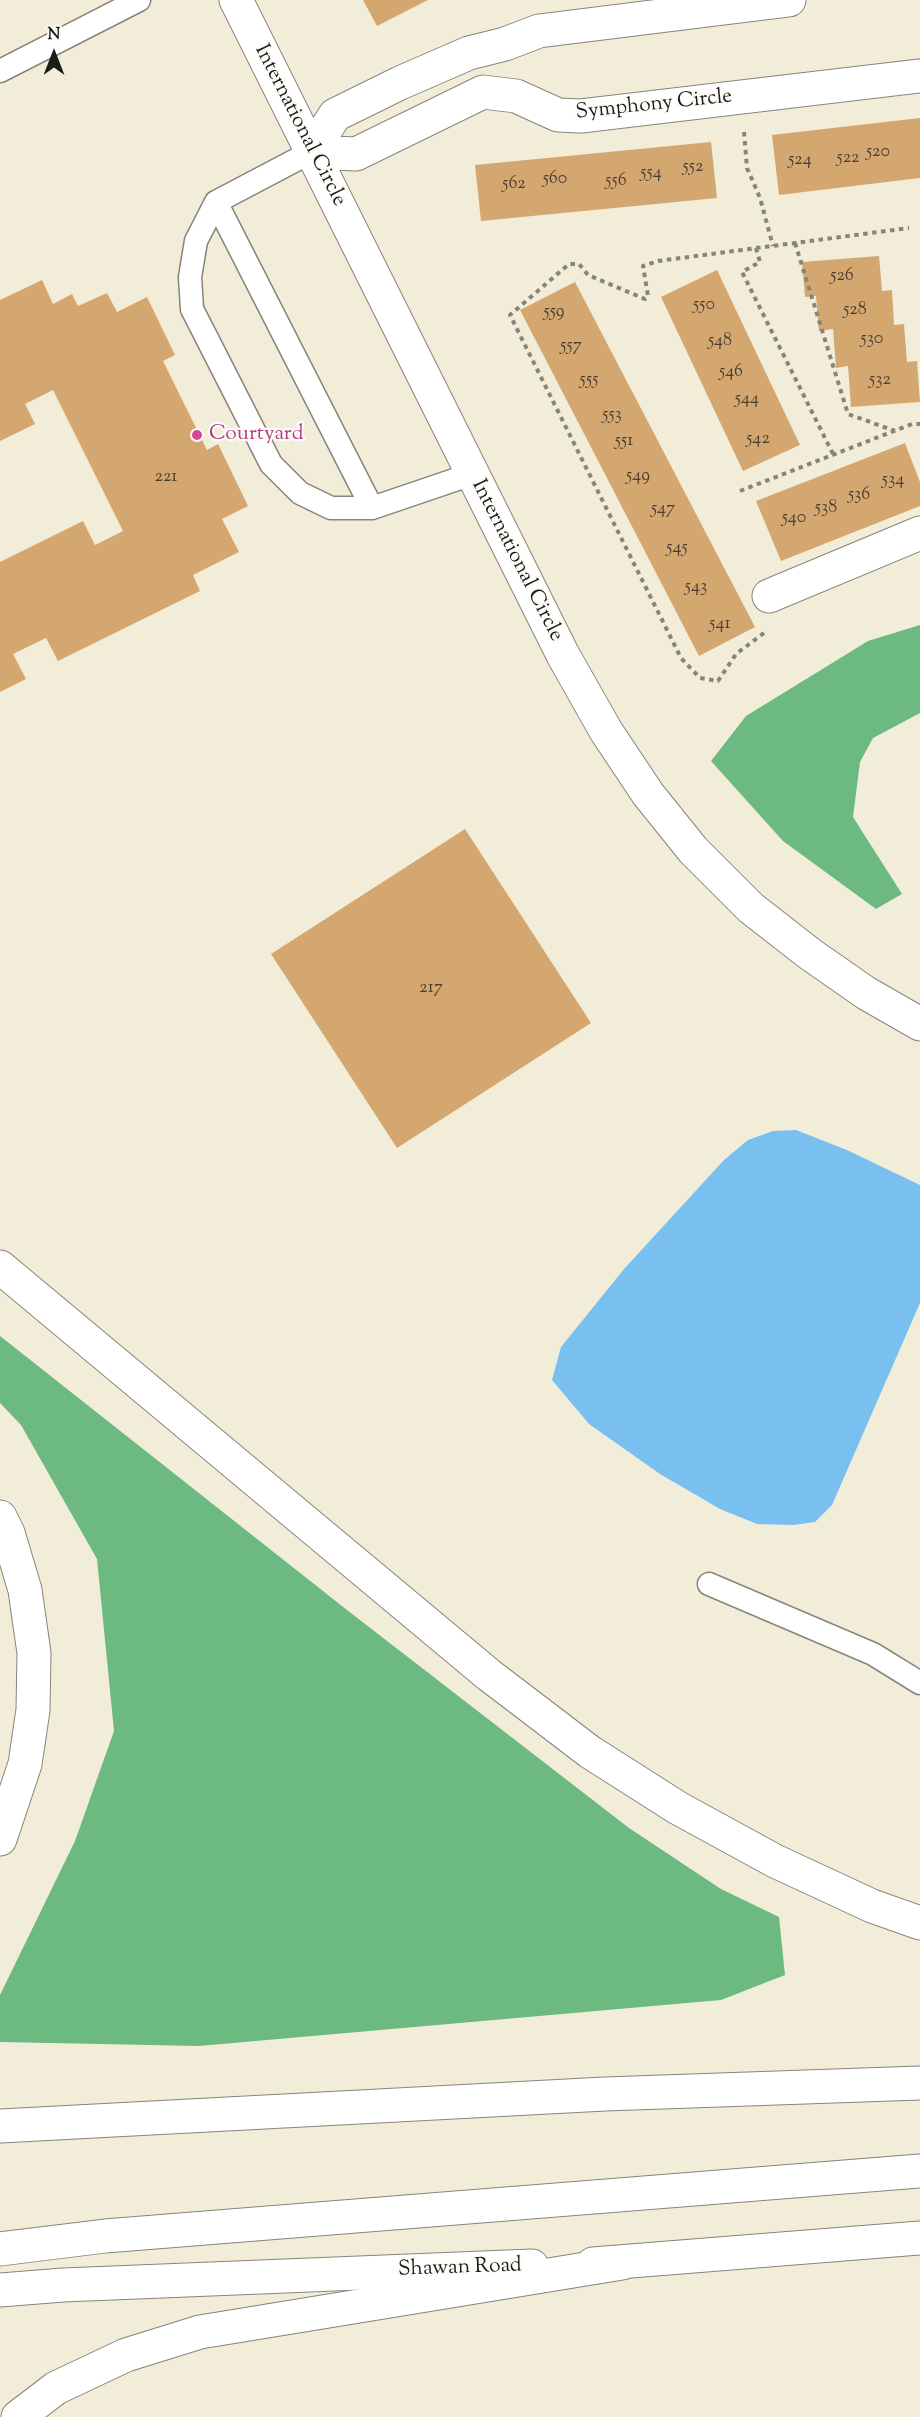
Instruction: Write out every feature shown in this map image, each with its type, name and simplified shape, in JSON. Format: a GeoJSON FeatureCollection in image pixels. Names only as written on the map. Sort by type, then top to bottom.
{"type":"FeatureCollection","features":[{"type":"Feature","properties":{"kind":"main road","name":"International Circle"},"geometry":{"type":"LineString","coordinates":[[236,0],[563,655],[606,731],[648,794],[687,842],[751,908],[810,954],[866,993],[920,1024]]}},
{"type":"Feature","properties":{"kind":"main road"},"geometry":{"type":"LineString","coordinates":[[469,53],[483,92],[356,154],[311,152],[334,115],[469,53],[505,44],[539,31],[565,26],[789,0]]}},
{"type":"Feature","properties":{"kind":"main road","name":"Symphony Circle"},"geometry":{"type":"LineString","coordinates":[[483,92],[516,96],[558,114],[581,116],[920,76]]}},
{"type":"Feature","properties":{"kind":"main road"},"geometry":{"type":"LineString","coordinates":[[769,596],[920,534]]}},
{"type":"Feature","properties":{"kind":"main road"},"geometry":{"type":"LineString","coordinates":[[0,1267],[480,1668],[590,1752],[678,1808],[775,1861],[872,1906],[920,1923]]}},
{"type":"Feature","properties":{"kind":"main road"},"geometry":{"type":"LineString","coordinates":[[0,1517],[8,1533],[25,1590],[34,1653],[33,1710],[25,1764],[0,1839]]}},
{"type":"Feature","properties":{"kind":"main road"},"geometry":{"type":"LineString","coordinates":[[0,2126],[605,2094],[920,2083]]}},
{"type":"Feature","properties":{"kind":"main road"},"geometry":{"type":"LineString","coordinates":[[0,2249],[117,2235],[920,2171]]}},
{"type":"Feature","properties":{"kind":"main road","name":"Shawan Road"},"geometry":{"type":"LineString","coordinates":[[0,2290],[63,2285],[622,2263],[920,2238]]}},
{"type":"Feature","properties":{"kind":"main road"},"geometry":{"type":"LineString","coordinates":[[18,2417],[56,2388],[126,2355],[200,2332],[622,2263]]}},
{"type":"Feature","properties":{"kind":"lane"},"geometry":{"type":"LineString","coordinates":[[0,71],[139,0]]}},
{"type":"Feature","properties":{"kind":"lane"},"geometry":{"type":"LineString","coordinates":[[311,152],[216,202],[196,241],[190,276],[192,309],[271,464],[300,493],[331,508],[372,508],[472,474]]}},
{"type":"Feature","properties":{"kind":"lane"},"geometry":{"type":"LineString","coordinates":[[216,202],[372,508]]}},
{"type":"Feature","properties":{"kind":"lane"},"geometry":{"type":"LineString","coordinates":[[709,1584],[873,1654],[920,1683]]}},
{"type":"Feature","properties":{"kind":"path"},"geometry":{"type":"LineString","coordinates":[[743,122],[747,168],[760,198],[773,246]]}},
{"type":"Feature","properties":{"kind":"path"},"geometry":{"type":"LineString","coordinates":[[768,630],[736,654],[718,681],[700,678],[681,658],[510,315],[569,264],[579,264],[588,275],[645,299],[648,296],[643,266],[658,261],[909,228]]}},
{"type":"Feature","properties":{"kind":"path"},"geometry":{"type":"LineString","coordinates":[[795,243],[848,414],[895,431]]}},
{"type":"Feature","properties":{"kind":"path"},"geometry":{"type":"LineString","coordinates":[[756,248],[760,262],[742,272],[833,454]]}},
{"type":"Feature","properties":{"kind":"path"},"geometry":{"type":"LineString","coordinates":[[740,491],[912,424],[920,424]]}},
{"type":"Feature","properties":{"kind":"green space"},"geometry":{"type":"Polygon","coordinates":[[[920,625],[920,713],[873,738],[860,762],[853,817],[902,894],[876,909],[783,841],[711,761],[746,716],[868,641],[920,625]]]}},
{"type":"Feature","properties":{"kind":"green space"},"geometry":{"type":"Polygon","coordinates":[[[0,1336],[347,1610],[629,1828],[721,1889],[779,1917],[785,1975],[721,2000],[199,2046],[0,2042],[0,1995],[75,1841],[114,1731],[97,1559],[21,1425],[0,1403],[0,1336]]]}},
{"type":"Feature","properties":{"kind":"water"},"geometry":{"type":"Polygon","coordinates":[[[796,1130],[847,1150],[920,1185],[920,1303],[832,1505],[815,1522],[793,1525],[757,1524],[720,1509],[660,1474],[589,1424],[552,1380],[561,1347],[624,1269],[724,1160],[748,1140],[773,1131],[796,1130]]]}},
{"type":"Feature","properties":{"kind":"building"},"geometry":{"type":"Polygon","coordinates":[[[363,0],[428,0],[377,26],[363,0]]]}},
{"type":"Feature","properties":{"kind":"building"},"geometry":{"type":"Polygon","coordinates":[[[920,118],[920,178],[779,195],[772,135],[920,118]]]}},
{"type":"Feature","properties":{"kind":"building"},"geometry":{"type":"Polygon","coordinates":[[[711,142],[717,198],[481,221],[475,165],[711,142]]]}},
{"type":"Feature","properties":{"kind":"building"},"geometry":{"type":"Polygon","coordinates":[[[879,256],[882,291],[892,290],[894,325],[904,324],[907,362],[917,361],[920,402],[851,407],[848,366],[836,368],[833,329],[819,331],[816,296],[805,297],[802,262],[879,256]]]}},
{"type":"Feature","properties":{"kind":"building"},"geometry":{"type":"Polygon","coordinates":[[[717,270],[800,445],[743,471],[661,297],[717,270]]]}},
{"type":"Feature","properties":{"kind":"building"},"geometry":{"type":"Polygon","coordinates":[[[42,280],[53,304],[72,294],[78,306],[107,293],[117,312],[147,297],[175,355],[163,361],[207,450],[218,444],[248,506],[222,519],[239,552],[193,575],[200,591],[58,661],[46,638],[13,654],[26,679],[0,692],[0,562],[83,521],[95,545],[123,531],[53,390],[25,404],[35,424],[0,441],[0,300],[42,280]]]}},
{"type":"Feature","properties":{"kind":"building"},"geometry":{"type":"Polygon","coordinates":[[[575,282],[755,627],[699,656],[520,310],[575,282]]]}},
{"type":"Feature","properties":{"kind":"building"},"geometry":{"type":"Polygon","coordinates":[[[905,443],[920,482],[920,506],[781,561],[756,501],[905,443]]]}},
{"type":"Feature","properties":{"kind":"building"},"geometry":{"type":"Polygon","coordinates":[[[465,829],[591,1023],[397,1148],[271,954],[465,829]]]}},
{"type":"Feature","properties":{"kind":"place","name":"Courtyard"},"geometry":{"type":"Point","coordinates":[197,435]}}]}
